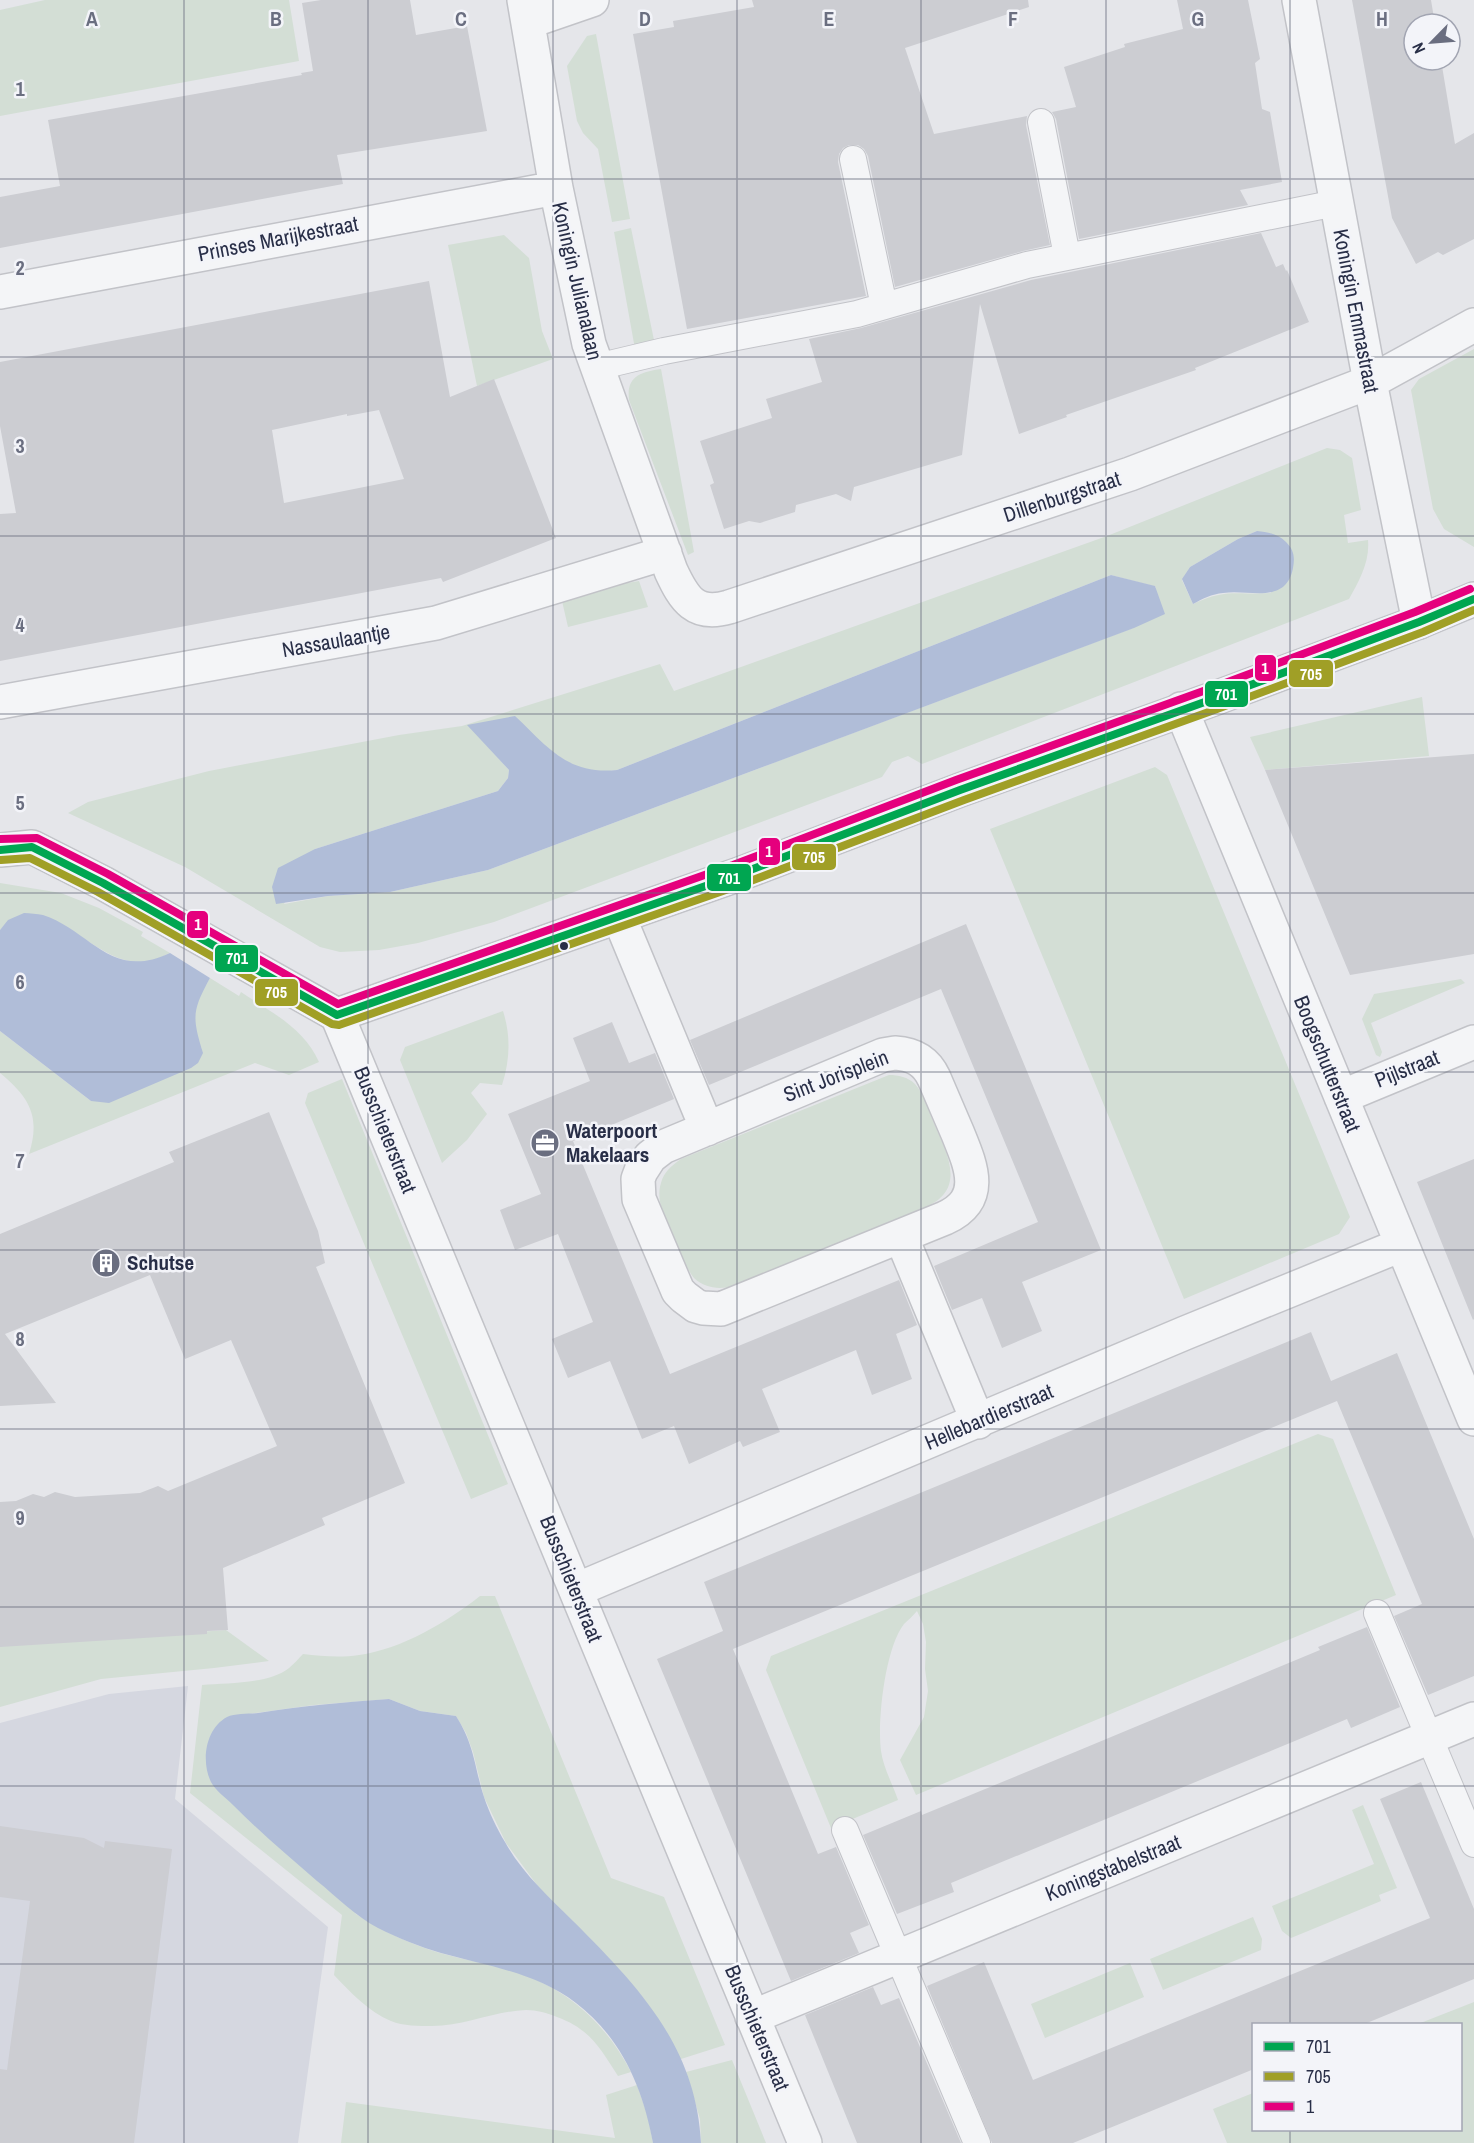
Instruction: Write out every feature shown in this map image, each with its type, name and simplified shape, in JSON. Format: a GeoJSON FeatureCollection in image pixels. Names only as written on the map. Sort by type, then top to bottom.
{"type":"FeatureCollection","features":[{"type":"Feature","properties":{"kind":"street"},"geometry":{"type":"LineString","coordinates":[[526,11],[592,0]]}},
{"type":"Feature","properties":{"kind":"street","name":"Koningin Emmastraat"},"geometry":{"type":"LineString","coordinates":[[1299,0],[1370,382],[1419,622]]}},
{"type":"Feature","properties":{"kind":"street","name":"Koningin Julianalaan"},"geometry":{"type":"LineString","coordinates":[[526,11],[556,188],[589,344],[665,553]]}},
{"type":"Feature","properties":{"kind":"street","name":"Prinses Marijkestraat"},"geometry":{"type":"LineString","coordinates":[[0,292],[556,188]]}},
{"type":"Feature","properties":{"kind":"street","name":"Dillenburgstraat"},"geometry":{"type":"LineString","coordinates":[[665,553],[671,571],[687,600],[701,609],[715,611],[1130,474],[1370,382],[1474,325]]}},
{"type":"Feature","properties":{"kind":"street","name":"Nassaulaantje"},"geometry":{"type":"LineString","coordinates":[[0,702],[436,622],[665,553]]}},
{"type":"Feature","properties":{"kind":"street"},"geometry":{"type":"LineString","coordinates":[[0,850],[32,847],[103,883],[337,1015],[619,918],[1419,622],[1474,599]]}},
{"type":"Feature","properties":{"kind":"street","name":"Boogschutterstraat"},"geometry":{"type":"LineString","coordinates":[[1181,710],[1474,1419]]}},
{"type":"Feature","properties":{"kind":"street"},"geometry":{"type":"LineString","coordinates":[[619,918],[707,1129]]}},
{"type":"Feature","properties":{"kind":"street","name":"Busschieterstraat"},"geometry":{"type":"LineString","coordinates":[[337,1015],[805,2143]]}},
{"type":"Feature","properties":{"kind":"street","name":"Pijlstraat"},"geometry":{"type":"LineString","coordinates":[[1341,1097],[1474,1042]]}},
{"type":"Feature","properties":{"kind":"street","name":"Sint Jorisplein"},"geometry":{"type":"LineString","coordinates":[[904,1053],[918,1058],[930,1070],[971,1165],[973,1179],[969,1195],[956,1212],[901,1236],[721,1309],[703,1308],[689,1302],[673,1282],[639,1198],[638,1179],[655,1152],[884,1055],[904,1053]]}},
{"type":"Feature","properties":{"kind":"street"},"geometry":{"type":"LineString","coordinates":[[901,1236],[978,1422]]}},
{"type":"Feature","properties":{"kind":"street","name":"Hellebardierstraat"},"geometry":{"type":"LineString","coordinates":[[576,1590],[1185,1333],[1401,1245]]}},
{"type":"Feature","properties":{"kind":"street","name":"Koningstabelstraat"},"geometry":{"type":"LineString","coordinates":[[752,2017],[1474,1719]]}},
{"type":"Feature","properties":{"kind":"lane"},"geometry":{"type":"LineString","coordinates":[[1041,122],[1067,256]]}},
{"type":"Feature","properties":{"kind":"lane"},"geometry":{"type":"LineString","coordinates":[[854,159],[884,306]]}},
{"type":"Feature","properties":{"kind":"lane"},"geometry":{"type":"LineString","coordinates":[[597,367],[664,351],[831,320],[1067,256],[1336,203]]}},
{"type":"Feature","properties":{"kind":"lane"},"geometry":{"type":"LineString","coordinates":[[1377,1613],[1474,1844]]}},
{"type":"Feature","properties":{"kind":"lane"},"geometry":{"type":"LineString","coordinates":[[845,1830],[977,2143]]}},
{"type":"Feature","properties":{"kind":"shaded area"},"geometry":{"type":"Polygon","coordinates":[[[45,0],[289,0],[299,61],[0,116],[0,10],[45,0]]]}},
{"type":"Feature","properties":{"kind":"shaded area"},"geometry":{"type":"Polygon","coordinates":[[[596,34],[630,219],[612,222],[598,149],[583,133],[577,121],[567,66],[587,36],[596,34]]]}},
{"type":"Feature","properties":{"kind":"shaded area"},"geometry":{"type":"Polygon","coordinates":[[[631,228],[655,345],[635,349],[614,232],[631,228]]]}},
{"type":"Feature","properties":{"kind":"shaded area"},"geometry":{"type":"Polygon","coordinates":[[[504,235],[529,258],[542,331],[553,359],[477,386],[448,245],[504,235]]]}},
{"type":"Feature","properties":{"kind":"shaded area"},"geometry":{"type":"Polygon","coordinates":[[[1474,349],[1474,547],[1444,529],[1433,509],[1411,390],[1419,379],[1474,349]]]}},
{"type":"Feature","properties":{"kind":"shaded area"},"geometry":{"type":"Polygon","coordinates":[[[661,369],[694,552],[688,555],[629,400],[630,385],[636,377],[661,369]]]}},
{"type":"Feature","properties":{"kind":"shaded area"},"geometry":{"type":"Polygon","coordinates":[[[1327,448],[1340,450],[1352,458],[1361,510],[1344,515],[1348,543],[1368,540],[1368,548],[1363,571],[1349,599],[922,764],[908,756],[892,762],[882,777],[494,922],[418,943],[379,950],[340,952],[320,947],[185,867],[68,813],[88,802],[209,771],[399,735],[462,726],[660,664],[674,691],[1107,536],[1327,448]],[[1257,531],[1238,539],[1190,567],[1182,580],[1193,604],[1223,594],[1271,593],[1257,531]],[[1111,575],[617,770],[602,772],[587,770],[572,765],[557,755],[468,725],[509,770],[508,778],[498,791],[315,849],[284,904],[328,896],[390,892],[488,870],[1133,628],[1156,587],[1111,575]]]}},
{"type":"Feature","properties":{"kind":"shaded area"},"geometry":{"type":"Polygon","coordinates":[[[639,581],[648,607],[568,627],[562,601],[598,588],[639,581]]]}},
{"type":"Feature","properties":{"kind":"shaded area"},"geometry":{"type":"Polygon","coordinates":[[[1422,697],[1429,756],[1265,770],[1250,737],[1422,697]]]}},
{"type":"Feature","properties":{"kind":"shaded area"},"geometry":{"type":"Polygon","coordinates":[[[1155,767],[1167,775],[1350,1217],[1339,1234],[1184,1299],[990,829],[1155,767]]]}},
{"type":"Feature","properties":{"kind":"shaded area"},"geometry":{"type":"Polygon","coordinates":[[[0,883],[61,893],[99,908],[143,932],[141,936],[170,953],[143,962],[121,959],[103,951],[50,919],[32,914],[16,917],[0,930],[0,883]]]}},
{"type":"Feature","properties":{"kind":"shaded area"},"geometry":{"type":"Polygon","coordinates":[[[210,978],[239,996],[241,992],[286,1022],[305,1040],[319,1062],[289,1075],[255,1063],[29,1154],[34,1129],[33,1118],[25,1099],[0,1073],[0,1031],[91,1101],[195,1026],[196,1006],[210,978]]]}},
{"type":"Feature","properties":{"kind":"shaded area"},"geometry":{"type":"Polygon","coordinates":[[[1461,979],[1465,983],[1371,1023],[1382,1052],[1380,1057],[1376,1055],[1362,1019],[1374,994],[1461,979]]]}},
{"type":"Feature","properties":{"kind":"shaded area"},"geometry":{"type":"Polygon","coordinates":[[[503,1011],[508,1048],[507,1066],[502,1085],[480,1083],[471,1093],[487,1114],[467,1140],[442,1163],[400,1060],[405,1047],[503,1011]]]}},
{"type":"Feature","properties":{"kind":"shaded area"},"geometry":{"type":"Polygon","coordinates":[[[889,1075],[903,1077],[912,1082],[926,1102],[950,1167],[947,1189],[940,1198],[928,1206],[733,1286],[712,1287],[694,1278],[675,1242],[660,1202],[660,1185],[668,1170],[681,1159],[889,1075]]]}},
{"type":"Feature","properties":{"kind":"shaded area"},"geometry":{"type":"Polygon","coordinates":[[[342,1079],[508,1484],[471,1499],[305,1103],[308,1093],[342,1079]]]}},
{"type":"Feature","properties":{"kind":"shaded area"},"geometry":{"type":"Polygon","coordinates":[[[1318,1434],[1333,1439],[1396,1595],[916,1795],[900,1760],[924,1717],[928,1691],[925,1669],[926,1642],[923,1624],[917,1611],[904,1624],[892,1650],[887,1667],[880,1722],[882,1757],[898,1800],[831,1828],[766,1670],[771,1656],[1318,1434]]]}},
{"type":"Feature","properties":{"kind":"shaded area"},"geometry":{"type":"Polygon","coordinates":[[[480,1596],[495,1596],[611,1878],[664,1897],[725,2045],[681,2059],[537,1885],[506,1843],[484,1797],[473,1752],[456,1716],[420,1711],[389,1699],[314,1705],[228,1717],[356,1914],[418,1946],[516,1972],[552,1988],[584,2010],[598,2024],[631,2072],[618,2076],[593,2040],[578,2027],[542,2012],[514,2011],[456,2024],[416,2026],[391,2021],[375,2012],[353,1995],[334,1975],[342,1915],[190,1793],[202,1685],[248,1682],[271,1677],[289,1668],[303,1654],[352,1656],[391,1647],[439,1625],[480,1596]]]}},
{"type":"Feature","properties":{"kind":"shaded area"},"geometry":{"type":"Polygon","coordinates":[[[226,1630],[269,1661],[101,1679],[0,1707],[0,1646],[226,1630]]]}},
{"type":"Feature","properties":{"kind":"shaded area"},"geometry":{"type":"Polygon","coordinates":[[[188,1686],[175,1799],[328,1927],[298,2143],[0,2143],[0,1723],[109,1694],[188,1686]]]}},
{"type":"Feature","properties":{"kind":"shaded area"},"geometry":{"type":"Polygon","coordinates":[[[1363,1805],[1397,1888],[1379,1895],[1381,1901],[1291,1938],[1282,1931],[1272,1906],[1374,1864],[1352,1810],[1363,1805]]]}},
{"type":"Feature","properties":{"kind":"shaded area"},"geometry":{"type":"Polygon","coordinates":[[[1253,1917],[1262,1939],[1261,1950],[1163,1990],[1150,1959],[1253,1917]]]}},
{"type":"Feature","properties":{"kind":"shaded area"},"geometry":{"type":"Polygon","coordinates":[[[1130,1963],[1144,1997],[1045,2038],[1031,2004],[1130,1963]]]}},
{"type":"Feature","properties":{"kind":"shaded area"},"geometry":{"type":"Polygon","coordinates":[[[1474,2002],[1474,2143],[1227,2143],[1213,2109],[1252,2093],[1252,2131],[1462,2131],[1462,2023],[1421,2023],[1474,2002]]]}},
{"type":"Feature","properties":{"kind":"shaded area"},"geometry":{"type":"Polygon","coordinates":[[[732,2060],[766,2143],[701,2143],[700,2119],[686,2072],[732,2060]]]}},
{"type":"Feature","properties":{"kind":"shaded area"},"geometry":{"type":"Polygon","coordinates":[[[637,2085],[648,2117],[653,2143],[341,2143],[346,2102],[615,2138],[606,2095],[637,2085]]]}},
{"type":"Feature","properties":{"kind":"water"},"geometry":{"type":"Polygon","coordinates":[[[1257,531],[1280,537],[1292,551],[1293,568],[1289,580],[1283,587],[1266,593],[1219,594],[1193,604],[1182,579],[1190,567],[1238,539],[1257,531]]]}},
{"type":"Feature","properties":{"kind":"water"},"geometry":{"type":"Polygon","coordinates":[[[1111,575],[1155,586],[1165,614],[1134,628],[488,870],[390,892],[328,896],[276,904],[272,887],[278,868],[315,849],[498,791],[508,778],[509,770],[467,725],[515,716],[549,748],[571,763],[585,768],[617,770],[1111,575]]]}},
{"type":"Feature","properties":{"kind":"water"},"geometry":{"type":"Polygon","coordinates":[[[24,913],[43,915],[60,922],[117,958],[132,961],[150,960],[170,953],[210,978],[196,1014],[197,1031],[203,1053],[198,1063],[109,1103],[91,1101],[0,1031],[0,930],[8,920],[24,913]]]}},
{"type":"Feature","properties":{"kind":"water"},"geometry":{"type":"Polygon","coordinates":[[[389,1699],[420,1711],[456,1716],[471,1747],[488,1809],[519,1864],[620,1969],[660,2020],[688,2077],[697,2108],[701,2143],[653,2143],[643,2103],[628,2066],[606,2032],[576,2003],[529,1977],[425,1948],[378,1928],[346,1906],[274,1844],[211,1782],[206,1765],[207,1746],[214,1729],[227,1717],[307,1706],[389,1699]]]}},
{"type":"Feature","properties":{"kind":"building"},"geometry":{"type":"Polygon","coordinates":[[[321,0],[410,0],[416,35],[467,26],[487,131],[337,155],[343,184],[0,248],[0,197],[60,186],[48,120],[302,75],[301,73],[313,71],[302,3],[321,0]]]}},
{"type":"Feature","properties":{"kind":"building"},"geometry":{"type":"Polygon","coordinates":[[[752,0],[1028,0],[1029,7],[905,48],[934,134],[1027,116],[1026,125],[1050,245],[895,287],[868,156],[858,145],[849,145],[839,154],[838,162],[866,296],[687,329],[633,34],[674,27],[673,21],[754,7],[752,0]]]}},
{"type":"Feature","properties":{"kind":"building"},"geometry":{"type":"Polygon","coordinates":[[[1177,0],[1248,0],[1260,59],[1255,63],[1262,109],[1270,112],[1282,182],[1240,190],[1248,205],[1079,239],[1056,119],[1052,112],[1076,107],[1064,67],[1125,47],[1124,44],[1183,29],[1177,0]]]}},
{"type":"Feature","properties":{"kind":"building"},"geometry":{"type":"Polygon","coordinates":[[[1352,0],[1431,0],[1433,12],[1402,12],[1402,72],[1443,72],[1455,144],[1474,133],[1474,239],[1443,255],[1438,252],[1416,264],[1392,218],[1352,0]]]}},
{"type":"Feature","properties":{"kind":"building"},"geometry":{"type":"Polygon","coordinates":[[[1261,233],[1276,267],[1283,264],[1287,270],[1309,322],[1195,368],[1196,370],[1066,415],[1067,417],[1019,434],[980,304],[962,455],[854,487],[851,501],[836,494],[796,505],[795,512],[760,523],[749,521],[724,529],[710,485],[714,483],[700,441],[772,418],[766,399],[822,382],[809,339],[861,328],[1031,280],[1261,233]]]}},
{"type":"Feature","properties":{"kind":"building"},"geometry":{"type":"Polygon","coordinates":[[[429,281],[450,397],[494,379],[556,538],[443,582],[441,578],[0,661],[0,514],[16,513],[0,426],[0,362],[429,281]],[[379,410],[347,416],[347,414],[272,430],[284,503],[404,479],[379,410]]]}},
{"type":"Feature","properties":{"kind":"building"},"geometry":{"type":"Polygon","coordinates":[[[1474,754],[1474,954],[1350,975],[1265,770],[1474,754]]]}},
{"type":"Feature","properties":{"kind":"building"},"geometry":{"type":"Polygon","coordinates":[[[966,924],[1101,1250],[1022,1282],[1042,1331],[1002,1348],[982,1298],[952,1310],[934,1266],[1038,1222],[941,989],[709,1085],[690,1040],[966,924]]]}},
{"type":"Feature","properties":{"kind":"building"},"geometry":{"type":"Polygon","coordinates":[[[612,1022],[629,1063],[655,1053],[674,1099],[573,1141],[670,1374],[899,1280],[917,1325],[896,1334],[912,1379],[872,1395],[856,1350],[762,1389],[780,1432],[743,1447],[740,1441],[689,1464],[674,1426],[642,1439],[610,1361],[568,1378],[552,1339],[593,1322],[558,1234],[515,1250],[500,1210],[541,1194],[508,1114],[590,1081],[573,1038],[612,1022]]]}},
{"type":"Feature","properties":{"kind":"building"},"geometry":{"type":"Polygon","coordinates":[[[269,1112],[318,1231],[325,1263],[316,1267],[405,1483],[322,1518],[325,1525],[223,1568],[228,1630],[207,1631],[207,1634],[0,1647],[0,1502],[16,1501],[33,1494],[44,1497],[55,1492],[75,1497],[140,1493],[158,1486],[168,1491],[277,1446],[231,1340],[185,1359],[150,1275],[5,1334],[56,1403],[0,1406],[0,1234],[174,1162],[169,1152],[269,1112]]]}},
{"type":"Feature","properties":{"kind":"building"},"geometry":{"type":"Polygon","coordinates":[[[1474,1159],[1474,1319],[1473,1320],[1417,1182],[1474,1159]]]}},
{"type":"Feature","properties":{"kind":"building"},"geometry":{"type":"Polygon","coordinates":[[[1311,1332],[1331,1381],[1397,1353],[1474,1539],[1474,1676],[1428,1695],[1394,1616],[1422,1604],[1337,1401],[733,1649],[818,1854],[836,1847],[869,1925],[850,1933],[859,1953],[791,1981],[657,1659],[723,1631],[704,1582],[1311,1332]]]}},
{"type":"Feature","properties":{"kind":"building"},"geometry":{"type":"Polygon","coordinates":[[[1367,1627],[1400,1707],[1351,1728],[1347,1719],[951,1883],[954,1892],[897,1914],[863,1835],[921,1811],[922,1815],[1075,1752],[1320,1650],[1318,1647],[1367,1627]]]}},
{"type":"Feature","properties":{"kind":"building"},"geometry":{"type":"Polygon","coordinates":[[[1421,1782],[1474,1909],[1474,1979],[1367,2023],[1252,2023],[1252,2070],[1073,2143],[992,2143],[927,1986],[984,1962],[1033,2080],[1430,1918],[1380,1799],[1421,1782]]]}},
{"type":"Feature","properties":{"kind":"building"},"geometry":{"type":"Polygon","coordinates":[[[0,1826],[84,1838],[104,1848],[105,1841],[172,1849],[134,2143],[0,2143],[0,2069],[7,2070],[30,1901],[0,1897],[0,1826]]]}},
{"type":"Feature","properties":{"kind":"building"},"geometry":{"type":"Polygon","coordinates":[[[873,1987],[881,2005],[899,1998],[961,2143],[857,2143],[805,2015],[873,1987]]]}},
{"type":"Feature","properties":{"kind":"transit line","name":"1"},"geometry":{"type":"LineString","coordinates":[[0,839],[37,838],[108,874],[338,1004],[733,865],[956,780],[1415,612],[1470,589]]}},
{"type":"Feature","properties":{"kind":"transit line","name":"701"},"geometry":{"type":"LineString","coordinates":[[0,850],[32,847],[103,883],[337,1015],[737,875],[960,790],[1419,622],[1474,599]]}},
{"type":"Feature","properties":{"kind":"transit line","name":"705"},"geometry":{"type":"LineString","coordinates":[[1,860],[30,858],[98,892],[332,1024],[339,1025],[740,885],[964,800],[1423,632],[1474,610]]}},
{"type":"Feature","properties":{"kind":"place","name":"Waterpoort Makelaars"},"geometry":{"type":"Point","coordinates":[545,1143]}},
{"type":"Feature","properties":{"kind":"place","name":"Schutse"},"geometry":{"type":"Point","coordinates":[106,1263]}}]}
